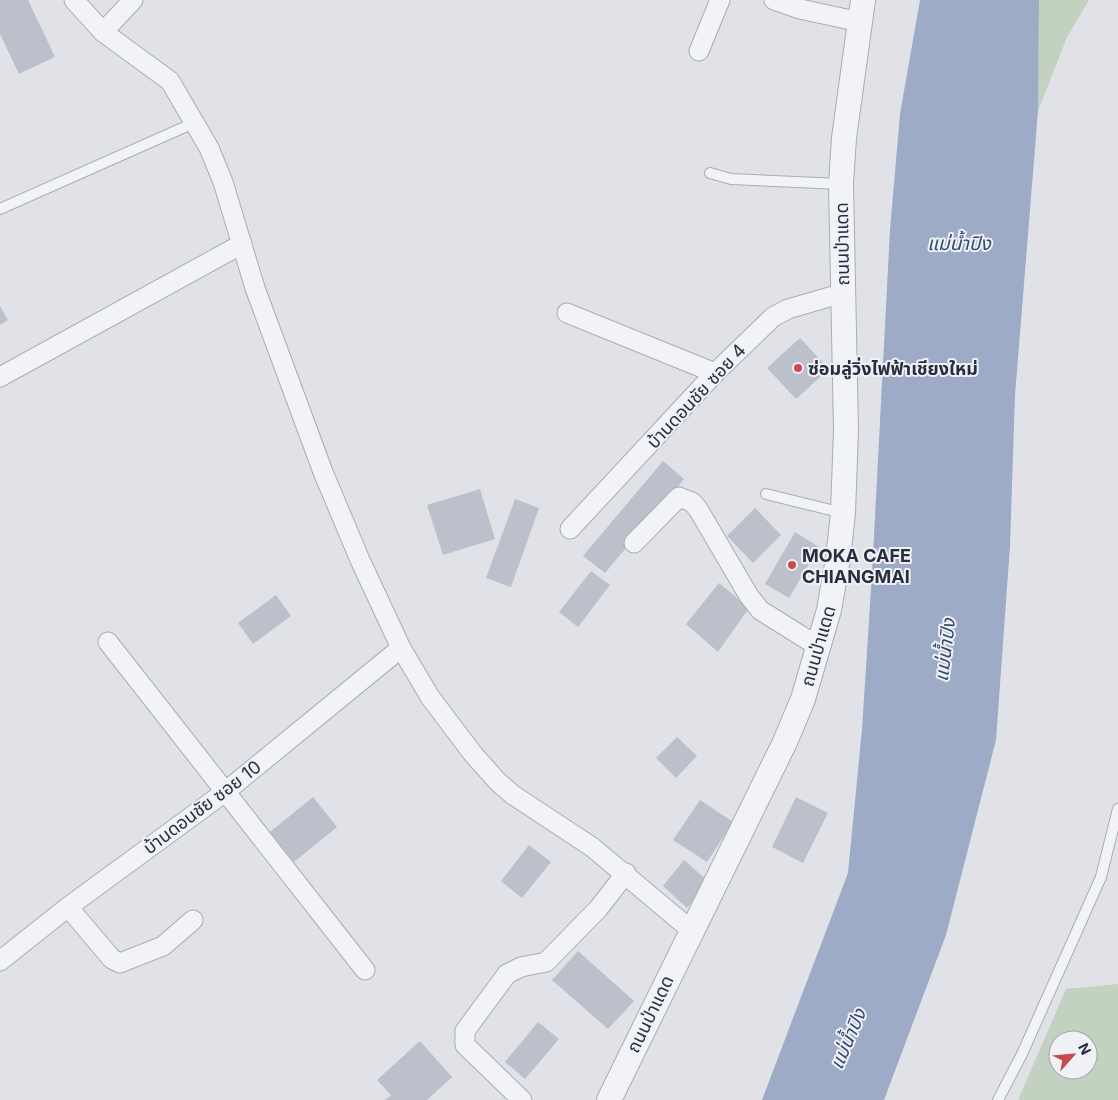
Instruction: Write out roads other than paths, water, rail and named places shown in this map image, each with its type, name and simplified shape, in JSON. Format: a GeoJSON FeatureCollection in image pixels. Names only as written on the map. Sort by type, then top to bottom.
{"type":"FeatureCollection","features":[{"type":"Feature","properties":{"kind":"street"},"geometry":{"type":"LineString","coordinates":[[74,0],[103,32],[170,81],[196,122],[223,182],[288,382],[320,463],[360,560],[401,648],[430,697],[473,754],[498,782],[626,873],[691,930]]}},
{"type":"Feature","properties":{"kind":"street"},"geometry":{"type":"LineString","coordinates":[[103,32],[133,0]]}},
{"type":"Feature","properties":{"kind":"street"},"geometry":{"type":"LineString","coordinates":[[699,51],[720,0]]}},
{"type":"Feature","properties":{"kind":"street"},"geometry":{"type":"LineString","coordinates":[[774,0],[800,9],[862,11]]}},
{"type":"Feature","properties":{"kind":"street","name":"ถนนป่าแดด"},"geometry":{"type":"LineString","coordinates":[[609,1100],[691,930],[786,742],[803,699],[819,647],[837,568],[843,513],[846,430],[841,184],[844,138],[862,11]]}},
{"type":"Feature","properties":{"kind":"street"},"geometry":{"type":"LineString","coordinates":[[0,377],[242,244]]}},
{"type":"Feature","properties":{"kind":"street","name":"บ้านดอนชัย ซอย 4"},"geometry":{"type":"LineString","coordinates":[[570,529],[715,373],[780,312],[842,293]]}},
{"type":"Feature","properties":{"kind":"street"},"geometry":{"type":"LineString","coordinates":[[567,313],[715,373]]}},
{"type":"Feature","properties":{"kind":"street"},"geometry":{"type":"LineString","coordinates":[[634,543],[670,504],[679,497],[685,498],[698,510],[749,596],[760,610],[819,647]]}},
{"type":"Feature","properties":{"kind":"street"},"geometry":{"type":"LineString","coordinates":[[108,642],[365,970]]}},
{"type":"Feature","properties":{"kind":"street","name":"บ้านดอนชัย ซอย 10"},"geometry":{"type":"LineString","coordinates":[[0,961],[68,907],[225,792],[401,648]]}},
{"type":"Feature","properties":{"kind":"street"},"geometry":{"type":"LineString","coordinates":[[522,1100],[465,1045],[465,1031],[507,974],[521,967],[546,962],[598,909],[626,873]]}},
{"type":"Feature","properties":{"kind":"street"},"geometry":{"type":"LineString","coordinates":[[68,907],[112,959],[120,963],[163,946],[193,920]]}},
{"type":"Feature","properties":{"kind":"lane"},"geometry":{"type":"LineString","coordinates":[[0,209],[196,122]]}},
{"type":"Feature","properties":{"kind":"lane"},"geometry":{"type":"LineString","coordinates":[[710,173],[731,178],[841,184]]}},
{"type":"Feature","properties":{"kind":"lane"},"geometry":{"type":"LineString","coordinates":[[766,494],[843,513]]}},
{"type":"Feature","properties":{"kind":"lane"},"geometry":{"type":"LineString","coordinates":[[998,1100],[1022,1054],[1101,877],[1118,809]]}},
{"type":"Feature","properties":{"kind":"water","name":"แม่น้ำปิง"},"geometry":{"type":"Polygon","coordinates":[[[920,0],[1039,0],[1038,111],[1015,395],[1010,546],[996,740],[946,935],[884,1100],[762,1100],[848,873],[862,729],[890,230],[900,114],[920,0]]]}},
{"type":"Feature","properties":{"kind":"place","name":"ซ่อมลู่วิ่งไฟฟ้าเชียงใหม่"},"geometry":{"type":"Point","coordinates":[798,368]}},
{"type":"Feature","properties":{"kind":"place","name":"MOKA CAFE CHIANGMAI"},"geometry":{"type":"Point","coordinates":[792,565]}}]}
